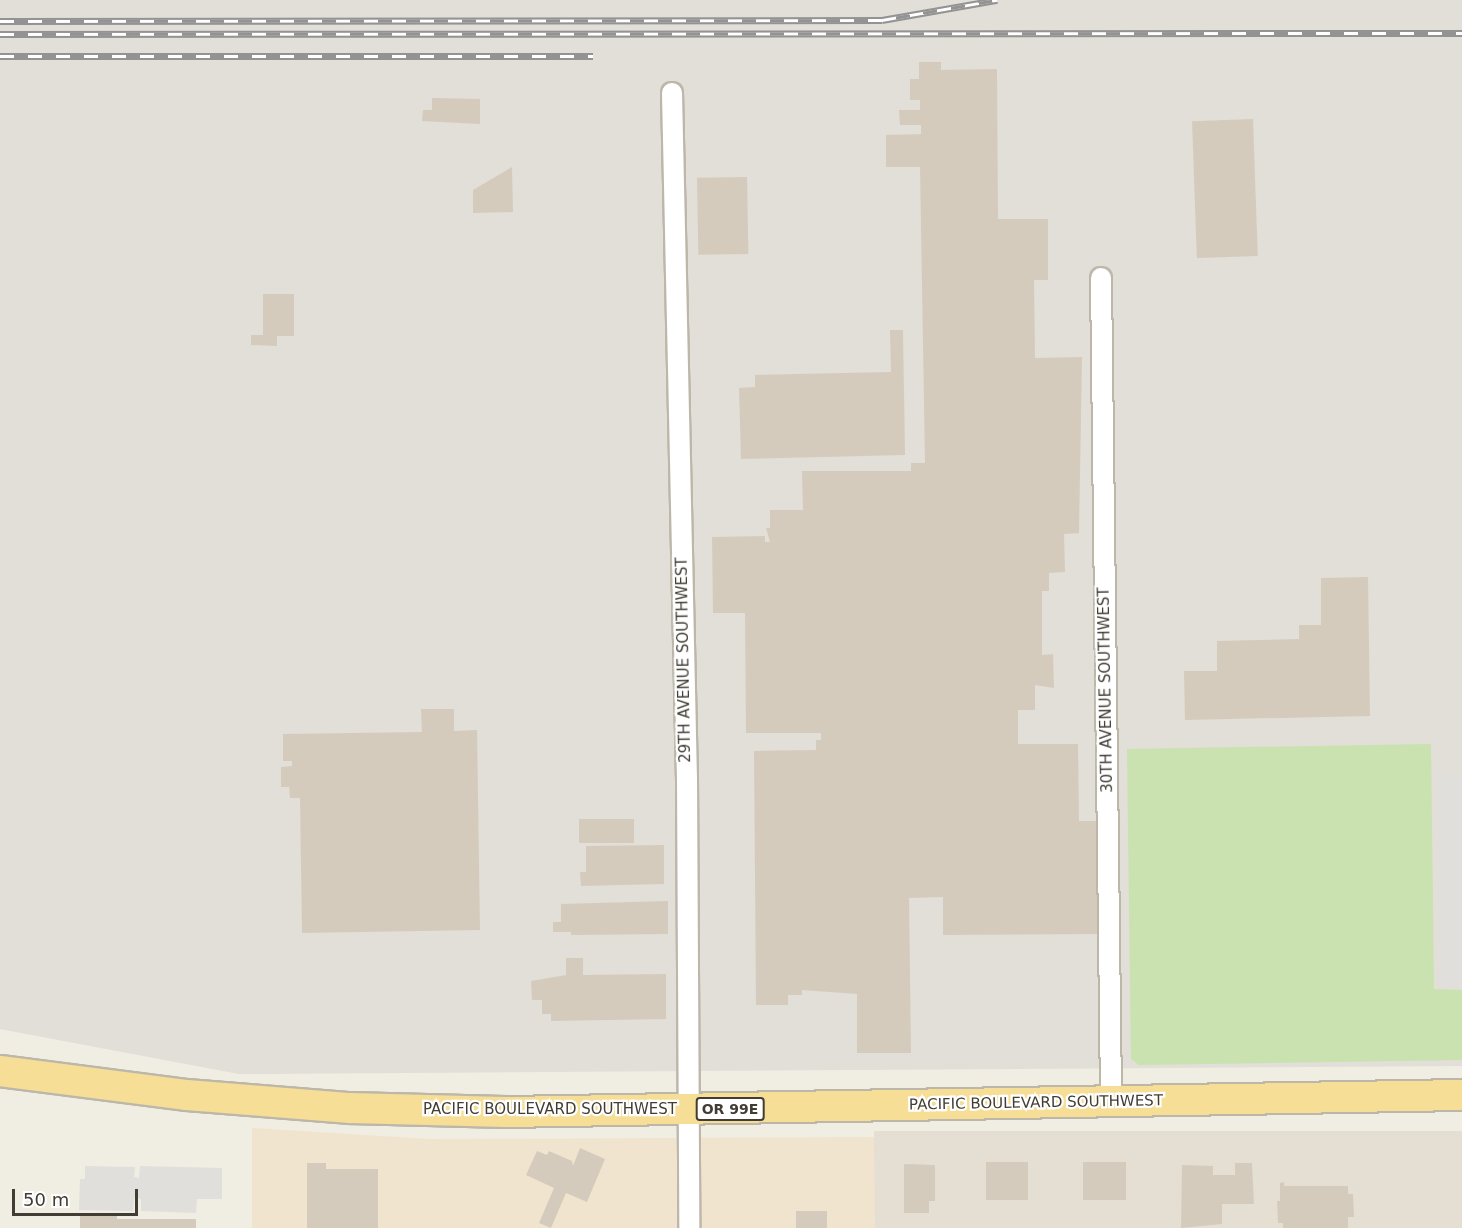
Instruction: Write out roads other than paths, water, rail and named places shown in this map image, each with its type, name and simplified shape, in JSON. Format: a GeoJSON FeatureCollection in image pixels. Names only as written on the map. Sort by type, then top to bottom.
{"type":"FeatureCollection","features":[{"type":"Feature","properties":{"kind":"main road","name":"PACIFIC BOULEVARD SOUTHWEST"},"geometry":{"type":"LineString","coordinates":[[0,1071],[187,1095],[350,1108],[688,1111],[1462,1095]]}},
{"type":"Feature","properties":{"kind":"street","name":"29TH AVENUE SOUTHWEST"},"geometry":{"type":"LineString","coordinates":[[672,93],[687,778],[689,1228]]}},
{"type":"Feature","properties":{"kind":"street","name":"30TH AVENUE SOUTHWEST"},"geometry":{"type":"LineString","coordinates":[[1101,278],[1111,1101]]}},
{"type":"Feature","properties":{"kind":"railway"},"geometry":{"type":"LineString","coordinates":[[0,21],[882,20],[997,0]]}},
{"type":"Feature","properties":{"kind":"railway"},"geometry":{"type":"LineString","coordinates":[[0,34],[1462,33]]}},
{"type":"Feature","properties":{"kind":"railway"},"geometry":{"type":"LineString","coordinates":[[0,56],[593,56]]}}]}
